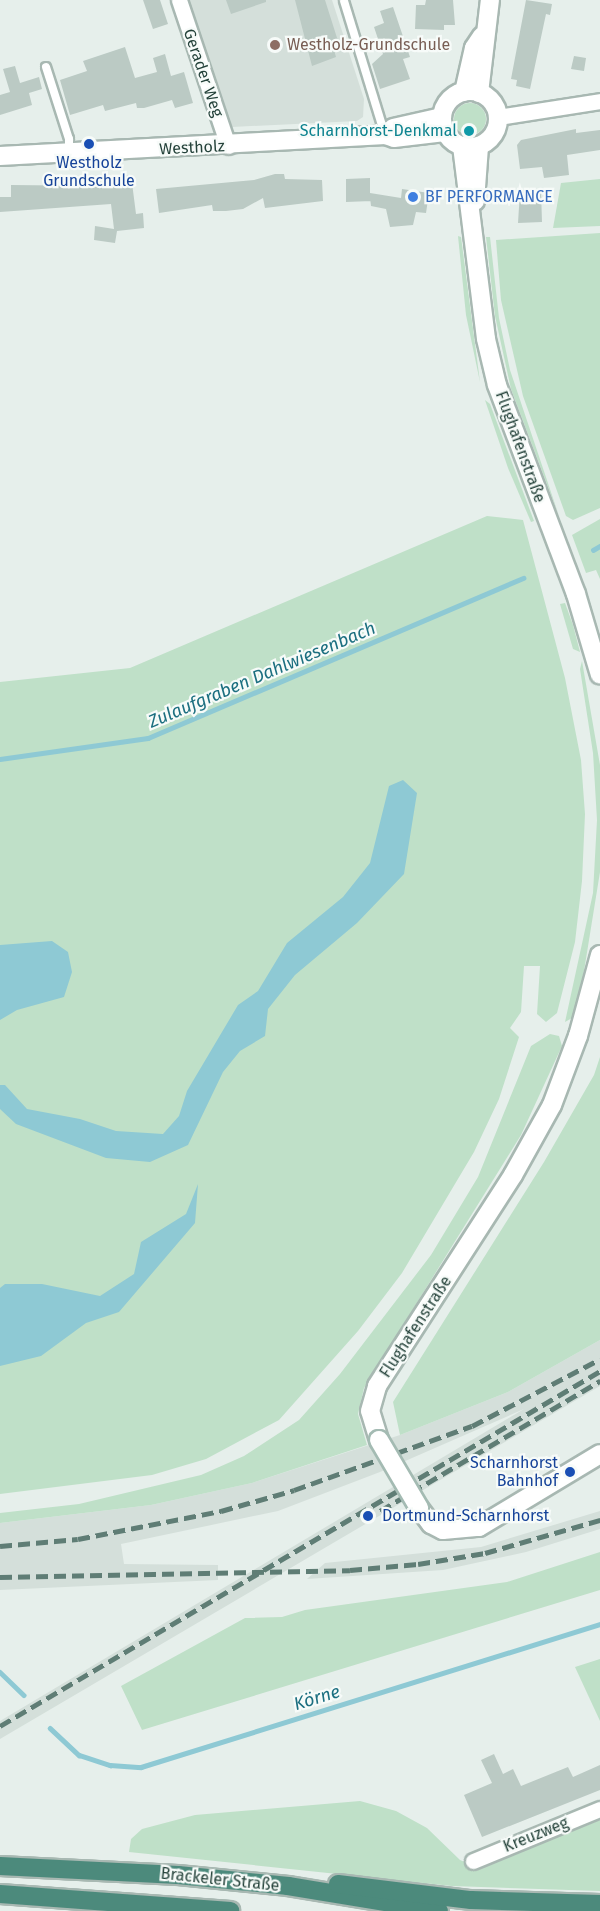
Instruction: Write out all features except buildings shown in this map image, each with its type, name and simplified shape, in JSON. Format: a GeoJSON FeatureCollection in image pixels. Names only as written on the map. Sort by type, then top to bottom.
{"type":"FeatureCollection","features":[{"type":"Feature","properties":{"kind":"highway","name":"Brackeler Straße"},"geometry":{"type":"LineString","coordinates":[[0,1866],[101,1870],[288,1886],[439,1911]]}},
{"type":"Feature","properties":{"kind":"highway"},"geometry":{"type":"LineString","coordinates":[[288,1886],[338,1884],[471,1900],[600,1904]]}},
{"type":"Feature","properties":{"kind":"highway","name":"Brackeler Straße"},"geometry":{"type":"LineString","coordinates":[[0,1894],[230,1911]]}},
{"type":"Feature","properties":{"kind":"highway"},"geometry":{"type":"LineString","coordinates":[[21,1895],[104,1911]]}},
{"type":"Feature","properties":{"kind":"main road"},"geometry":{"type":"LineString","coordinates":[[472,93],[485,52],[483,34],[490,0]]}},
{"type":"Feature","properties":{"kind":"main road"},"geometry":{"type":"LineString","coordinates":[[472,93],[490,100],[498,117],[492,136],[471,146],[444,125],[448,103],[472,93]]}},
{"type":"Feature","properties":{"kind":"main road","name":"Westholz"},"geometry":{"type":"LineString","coordinates":[[0,156],[228,146],[385,135],[393,129],[444,125]]}},
{"type":"Feature","properties":{"kind":"main road","name":"Flughafenstraße"},"geometry":{"type":"LineString","coordinates":[[471,146],[473,212],[484,329],[498,385],[576,594],[600,675]]}},
{"type":"Feature","properties":{"kind":"main road","name":"Flughafenstraße"},"geometry":{"type":"LineString","coordinates":[[600,955],[578,1036],[552,1105],[513,1175],[375,1391],[370,1411],[379,1440],[419,1508],[431,1524],[443,1530],[460,1532],[479,1527],[600,1454]]}},
{"type":"Feature","properties":{"kind":"street","name":"Gerader Weg"},"geometry":{"type":"LineString","coordinates":[[179,0],[228,146]]}},
{"type":"Feature","properties":{"kind":"street"},"geometry":{"type":"LineString","coordinates":[[498,117],[600,101]]}},
{"type":"Feature","properties":{"kind":"street","name":"Kreuzweg"},"geometry":{"type":"LineString","coordinates":[[472,1861],[600,1809]]}},
{"type":"Feature","properties":{"kind":"lane"},"geometry":{"type":"LineString","coordinates":[[344,1],[385,135]]}},
{"type":"Feature","properties":{"kind":"lane"},"geometry":{"type":"LineString","coordinates":[[46,67],[69,139],[69,154]]}},
{"type":"Feature","properties":{"kind":"shaded area","name":"Westholz-Grundschule"},"geometry":{"type":"Polygon","coordinates":[[[188,0],[332,0],[364,99],[363,117],[357,121],[232,127],[188,0]]]}},
{"type":"Feature","properties":{"kind":"shaded area"},"geometry":{"type":"Polygon","coordinates":[[[600,1340],[600,1386],[0,1739],[0,1721],[524,1409],[380,1472],[278,1511],[121,1544],[124,1564],[218,1565],[218,1580],[0,1590],[0,1523],[151,1505],[252,1483],[400,1435],[508,1392],[600,1340]]]}},
{"type":"Feature","properties":{"kind":"shaded area"},"geometry":{"type":"Polygon","coordinates":[[[600,1511],[600,1529],[526,1552],[443,1570],[307,1579],[325,1563],[481,1547],[600,1511]]]}},
{"type":"Feature","properties":{"kind":"green space"},"geometry":{"type":"Polygon","coordinates":[[[470,103],[482,107],[486,119],[482,131],[470,135],[458,131],[454,119],[458,107],[470,103]]]}},
{"type":"Feature","properties":{"kind":"green space"},"geometry":{"type":"Polygon","coordinates":[[[600,179],[600,226],[553,228],[561,183],[600,179]]]}},
{"type":"Feature","properties":{"kind":"green space"},"geometry":{"type":"Polygon","coordinates":[[[600,233],[600,508],[573,520],[566,516],[523,396],[501,300],[496,240],[600,233]]]}},
{"type":"Feature","properties":{"kind":"green space"},"geometry":{"type":"Polygon","coordinates":[[[458,236],[461,237],[480,382],[466,315],[458,236]]]}},
{"type":"Feature","properties":{"kind":"green space"},"geometry":{"type":"Polygon","coordinates":[[[486,237],[490,237],[499,318],[510,370],[559,516],[511,389],[495,316],[486,237]]]}},
{"type":"Feature","properties":{"kind":"green space"},"geometry":{"type":"Polygon","coordinates":[[[485,400],[490,404],[534,521],[531,522],[508,468],[485,400]]]}},
{"type":"Feature","properties":{"kind":"green space"},"geometry":{"type":"Polygon","coordinates":[[[487,516],[523,520],[565,678],[581,760],[585,814],[582,881],[575,942],[557,1013],[546,1022],[537,1014],[540,966],[524,966],[521,1012],[510,1028],[519,1037],[499,1099],[474,1152],[402,1273],[358,1331],[279,1420],[206,1459],[152,1475],[0,1494],[0,682],[130,668],[487,516]]]}},
{"type":"Feature","properties":{"kind":"green space"},"geometry":{"type":"Polygon","coordinates":[[[600,519],[600,579],[596,570],[586,573],[572,535],[600,519]]]}},
{"type":"Feature","properties":{"kind":"green space"},"geometry":{"type":"Polygon","coordinates":[[[565,603],[580,652],[573,649],[560,604],[565,603]]]}},
{"type":"Feature","properties":{"kind":"green space"},"geometry":{"type":"Polygon","coordinates":[[[582,661],[600,765],[600,872],[584,971],[572,1018],[565,1022],[593,893],[597,820],[593,753],[580,669],[582,661]]]}},
{"type":"Feature","properties":{"kind":"green space"},"geometry":{"type":"Polygon","coordinates":[[[550,1034],[559,1036],[562,1046],[521,1135],[364,1388],[358,1414],[367,1445],[252,1483],[151,1505],[0,1523],[0,1513],[79,1504],[201,1475],[244,1456],[299,1420],[340,1374],[431,1255],[478,1177],[531,1046],[550,1034]]]}},
{"type":"Feature","properties":{"kind":"green space"},"geometry":{"type":"Polygon","coordinates":[[[600,1057],[600,1340],[508,1392],[400,1435],[393,1402],[544,1162],[594,1075],[600,1057]]]}},
{"type":"Feature","properties":{"kind":"green space"},"geometry":{"type":"Polygon","coordinates":[[[600,1552],[600,1590],[142,1730],[121,1686],[245,1618],[282,1617],[305,1610],[507,1582],[600,1552]]]}},
{"type":"Feature","properties":{"kind":"green space"},"geometry":{"type":"Polygon","coordinates":[[[600,1659],[600,1721],[575,1667],[600,1659]]]}},
{"type":"Feature","properties":{"kind":"green space"},"geometry":{"type":"Polygon","coordinates":[[[360,1801],[396,1811],[427,1828],[460,1860],[479,1868],[600,1820],[600,1891],[452,1886],[129,1852],[131,1839],[142,1829],[195,1815],[360,1801]]]}},
{"type":"Feature","properties":{"kind":"water"},"geometry":{"type":"Polygon","coordinates":[[[403,780],[417,793],[404,874],[357,923],[295,975],[268,1009],[265,1036],[240,1051],[223,1072],[188,1145],[150,1162],[106,1158],[16,1124],[0,1109],[0,1085],[5,1085],[27,1109],[80,1119],[116,1131],[163,1134],[179,1116],[187,1091],[238,1005],[258,991],[287,943],[343,897],[370,863],[389,786],[403,780]]]}},
{"type":"Feature","properties":{"kind":"water"},"geometry":{"type":"Polygon","coordinates":[[[52,941],[68,952],[72,972],[64,997],[17,1010],[0,1020],[0,945],[52,941]]]}},
{"type":"Feature","properties":{"kind":"water"},"geometry":{"type":"Polygon","coordinates":[[[198,1184],[195,1223],[119,1312],[86,1323],[41,1356],[0,1366],[0,1288],[5,1284],[42,1284],[100,1296],[134,1274],[141,1242],[186,1214],[198,1184]]]}},
{"type":"Feature","properties":{"kind":"waterway","name":"Zulaufgraben Dahlwiesenbach"},"geometry":{"type":"LineString","coordinates":[[593,550],[600,546]]}},
{"type":"Feature","properties":{"kind":"waterway","name":"Zulaufgraben Dahlwiesenbach"},"geometry":{"type":"LineString","coordinates":[[0,759],[148,738],[523,578]]}},
{"type":"Feature","properties":{"kind":"waterway","name":"Körne"},"geometry":{"type":"LineString","coordinates":[[50,1728],[79,1755],[110,1765],[141,1767],[600,1624]]}},
{"type":"Feature","properties":{"kind":"waterway"},"geometry":{"type":"LineString","coordinates":[[0,1672],[24,1695]]}},
{"type":"Feature","properties":{"kind":"railway"},"geometry":{"type":"LineString","coordinates":[[0,1546],[78,1539],[221,1511],[294,1490],[472,1426],[600,1359]]}},
{"type":"Feature","properties":{"kind":"railway"},"geometry":{"type":"LineString","coordinates":[[0,1726],[600,1371]]}},
{"type":"Feature","properties":{"kind":"railway"},"geometry":{"type":"LineString","coordinates":[[380,1511],[600,1381]]}},
{"type":"Feature","properties":{"kind":"railway"},"geometry":{"type":"LineString","coordinates":[[0,1577],[350,1570],[418,1564],[485,1553],[600,1520]]}},
{"type":"Feature","properties":{"kind":"place","name":"Westholz-Grundschule"},"geometry":{"type":"Point","coordinates":[275,45]}},
{"type":"Feature","properties":{"kind":"place","name":"Scharnhorst-Denkmal"},"geometry":{"type":"Point","coordinates":[469,131]}},
{"type":"Feature","properties":{"kind":"place","name":"Westholz Grundschule"},"geometry":{"type":"Point","coordinates":[89,144]}},
{"type":"Feature","properties":{"kind":"place","name":"BF PERFORMANCE"},"geometry":{"type":"Point","coordinates":[413,197]}},
{"type":"Feature","properties":{"kind":"place","name":"Scharnhorst Bahnhof"},"geometry":{"type":"Point","coordinates":[570,1472]}},
{"type":"Feature","properties":{"kind":"place","name":"Dortmund-Scharnhorst"},"geometry":{"type":"Point","coordinates":[368,1516]}}]}
